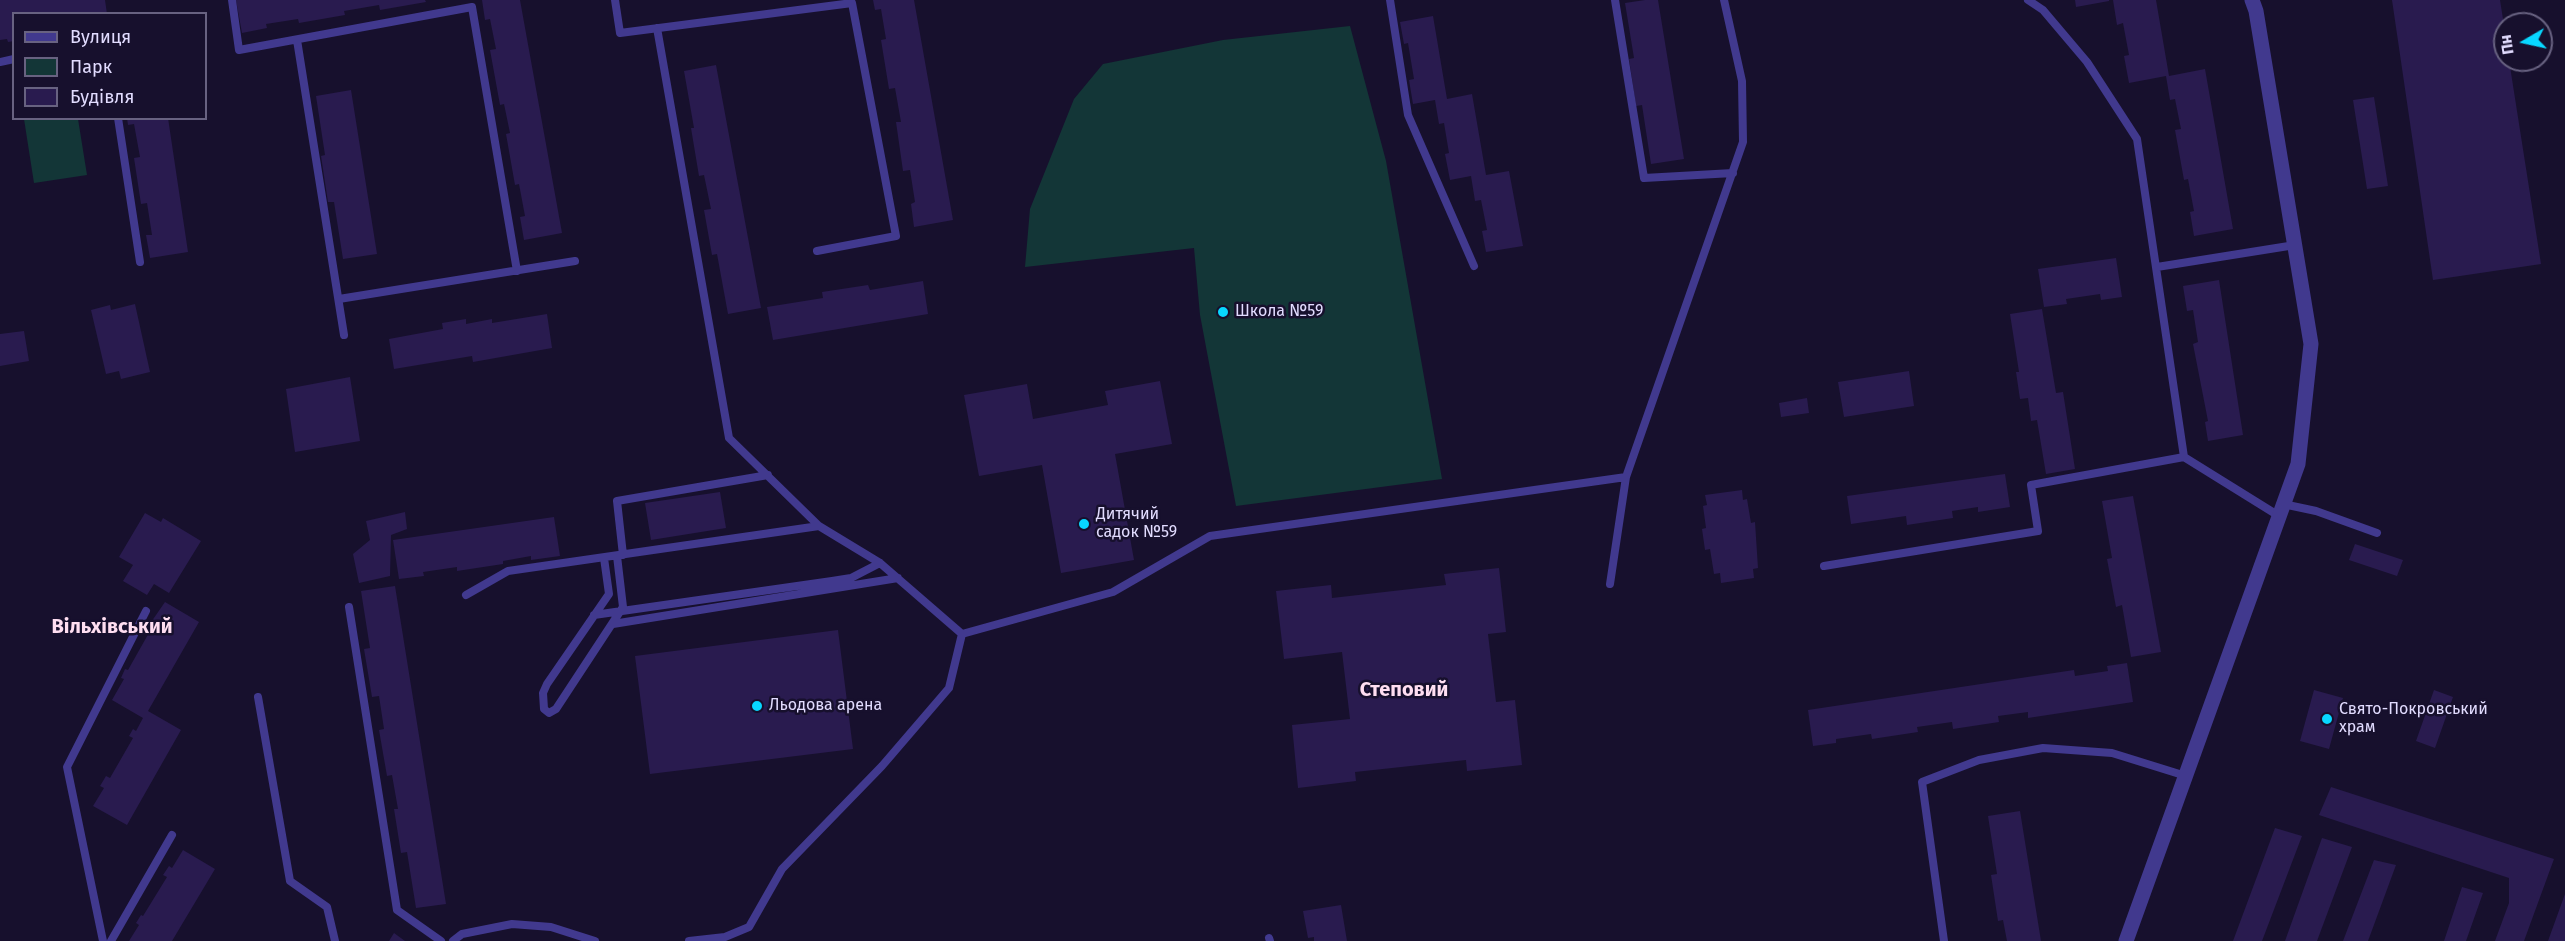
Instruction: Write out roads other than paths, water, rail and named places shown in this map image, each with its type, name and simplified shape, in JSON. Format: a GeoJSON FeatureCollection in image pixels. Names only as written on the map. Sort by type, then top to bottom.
{"type":"FeatureCollection","features":[{"type":"Feature","properties":{"kind":"street"},"geometry":{"type":"LineString","coordinates":[[2126,941],[2298,464],[2311,344],[2256,11],[2252,0]]}},
{"type":"Feature","properties":{"kind":"lane"},"geometry":{"type":"LineString","coordinates":[[232,0],[239,50],[472,7],[516,271]]}},
{"type":"Feature","properties":{"kind":"lane"},"geometry":{"type":"LineString","coordinates":[[615,0],[620,33],[852,3],[896,236],[817,251]]}},
{"type":"Feature","properties":{"kind":"lane"},"geometry":{"type":"LineString","coordinates":[[1390,0],[1408,114],[1474,266]]}},
{"type":"Feature","properties":{"kind":"lane"},"geometry":{"type":"LineString","coordinates":[[1615,0],[1644,178],[1733,173]]}},
{"type":"Feature","properties":{"kind":"lane"},"geometry":{"type":"LineString","coordinates":[[1610,584],[1626,477],[1743,142],[1742,81],[1724,0]]}},
{"type":"Feature","properties":{"kind":"lane"},"geometry":{"type":"LineString","coordinates":[[2028,0],[2043,10],[2087,62],[2137,139],[2184,458]]}},
{"type":"Feature","properties":{"kind":"lane"},"geometry":{"type":"LineString","coordinates":[[657,28],[729,438],[819,526],[880,563],[962,634]]}},
{"type":"Feature","properties":{"kind":"lane"},"geometry":{"type":"LineString","coordinates":[[297,40],[344,335]]}},
{"type":"Feature","properties":{"kind":"lane"},"geometry":{"type":"LineString","coordinates":[[118,120],[140,262]]}},
{"type":"Feature","properties":{"kind":"lane"},"geometry":{"type":"LineString","coordinates":[[2157,267],[2295,245]]}},
{"type":"Feature","properties":{"kind":"lane"},"geometry":{"type":"LineString","coordinates":[[339,299],[575,261]]}},
{"type":"Feature","properties":{"kind":"lane"},"geometry":{"type":"LineString","coordinates":[[1824,566],[2038,531],[2031,485],[2184,458],[2281,510],[2316,511],[2377,533]]}},
{"type":"Feature","properties":{"kind":"lane"},"geometry":{"type":"LineString","coordinates":[[604,558],[609,594],[547,684],[543,693],[545,712],[553,712],[556,709],[623,608],[617,501],[768,475]]}},
{"type":"Feature","properties":{"kind":"lane"},"geometry":{"type":"LineString","coordinates":[[962,634],[1113,592],[1210,536],[1626,477]]}},
{"type":"Feature","properties":{"kind":"lane"},"geometry":{"type":"LineString","coordinates":[[466,595],[508,572],[819,526]]}},
{"type":"Feature","properties":{"kind":"lane"},"geometry":{"type":"LineString","coordinates":[[594,615],[851,578],[880,563]]}},
{"type":"Feature","properties":{"kind":"lane"},"geometry":{"type":"LineString","coordinates":[[613,624],[898,578]]}},
{"type":"Feature","properties":{"kind":"lane"},"geometry":{"type":"LineString","coordinates":[[349,607],[396,910],[441,941]]}},
{"type":"Feature","properties":{"kind":"lane"},"geometry":{"type":"LineString","coordinates":[[103,941],[67,767],[146,611]]}},
{"type":"Feature","properties":{"kind":"lane"},"geometry":{"type":"LineString","coordinates":[[689,941],[728,939],[749,927],[782,869],[882,766],[949,688],[962,634]]}},
{"type":"Feature","properties":{"kind":"lane"},"geometry":{"type":"LineString","coordinates":[[258,697],[290,881],[327,907],[335,941]]}},
{"type":"Feature","properties":{"kind":"lane"},"geometry":{"type":"LineString","coordinates":[[1944,941],[1922,782],[1979,760],[2043,748],[2112,753],[2186,776]]}},
{"type":"Feature","properties":{"kind":"lane"},"geometry":{"type":"LineString","coordinates":[[111,941],[172,835]]}},
{"type":"Feature","properties":{"kind":"lane"},"geometry":{"type":"LineString","coordinates":[[453,941],[462,934],[512,924],[551,927],[595,941]]}},
{"type":"Feature","properties":{"kind":"place","name":"Школа №59"},"geometry":{"type":"Point","coordinates":[1223,312]}},
{"type":"Feature","properties":{"kind":"place","name":"Дитячий садок №59"},"geometry":{"type":"Point","coordinates":[1084,524]}},
{"type":"Feature","properties":{"kind":"place","name":"Льодова арена"},"geometry":{"type":"Point","coordinates":[757,706]}},
{"type":"Feature","properties":{"kind":"place","name":"Свято-Покровський храм"},"geometry":{"type":"Point","coordinates":[2327,719]}},
{"type":"Feature","properties":{"kind":"district","name":"Вільхівський"},"geometry":{"type":"Point","coordinates":[112,627]}},
{"type":"Feature","properties":{"kind":"district","name":"Степовий"},"geometry":{"type":"Point","coordinates":[1404,690]}}]}
